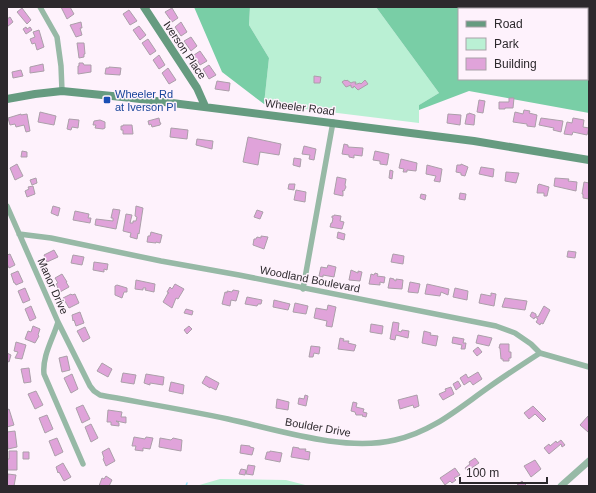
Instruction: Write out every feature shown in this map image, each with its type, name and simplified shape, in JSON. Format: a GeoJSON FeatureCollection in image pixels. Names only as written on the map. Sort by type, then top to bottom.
{"type":"FeatureCollection","features":[{"type":"Feature","properties":{"kind":"main road","name":"Iverson Place"},"geometry":{"type":"LineString","coordinates":[[144,7],[197,88],[205,106]]}},
{"type":"Feature","properties":{"kind":"main road","name":"Wheeler Road"},"geometry":{"type":"LineString","coordinates":[[7,100],[35,94],[62,92],[132,98],[333,122],[474,141],[589,160]]}},
{"type":"Feature","properties":{"kind":"street"},"geometry":{"type":"LineString","coordinates":[[40,7],[57,37],[61,66],[62,92]]}},
{"type":"Feature","properties":{"kind":"street"},"geometry":{"type":"LineString","coordinates":[[303,289],[333,122]]}},
{"type":"Feature","properties":{"kind":"street","name":"Manor Drive"},"geometry":{"type":"LineString","coordinates":[[7,206],[58,322],[84,372]]}},
{"type":"Feature","properties":{"kind":"street","name":"Woodland Boulevard"},"geometry":{"type":"LineString","coordinates":[[19,234],[51,238],[161,261],[496,326],[515,333],[531,344],[540,353],[589,367]]}},
{"type":"Feature","properties":{"kind":"street"},"geometry":{"type":"LineString","coordinates":[[58,322],[46,354],[44,374],[83,464]]}},
{"type":"Feature","properties":{"kind":"street","name":"Boulder Drive"},"geometry":{"type":"LineString","coordinates":[[84,372],[92,389],[100,395],[224,418],[302,436],[352,444],[396,440],[439,423],[490,386],[540,353]]}},
{"type":"Feature","properties":{"kind":"street"},"geometry":{"type":"LineString","coordinates":[[561,486],[589,461]]}},
{"type":"Feature","properties":{"kind":"green space"},"geometry":{"type":"Polygon","coordinates":[[[194,7],[250,7],[249,25],[269,58],[264,104],[222,72],[194,7]]]}},
{"type":"Feature","properties":{"kind":"green space"},"geometry":{"type":"Polygon","coordinates":[[[250,7],[376,7],[439,93],[419,105],[419,123],[264,104],[269,58],[249,25],[250,7]]]}},
{"type":"Feature","properties":{"kind":"green space"},"geometry":{"type":"Polygon","coordinates":[[[376,7],[589,7],[589,113],[469,91],[419,110],[419,105],[439,93],[376,7]]]}},
{"type":"Feature","properties":{"kind":"green space"},"geometry":{"type":"Polygon","coordinates":[[[220,479],[286,480],[309,486],[196,486],[220,479]]]}},
{"type":"Feature","properties":{"kind":"building"},"geometry":{"type":"Polygon","coordinates":[[[61,7],[70,7],[74,14],[67,19],[61,7]]]}},
{"type":"Feature","properties":{"kind":"building"},"geometry":{"type":"Polygon","coordinates":[[[22,8],[31,20],[27,24],[17,12],[22,8]]]}},
{"type":"Feature","properties":{"kind":"building"},"geometry":{"type":"Polygon","coordinates":[[[172,8],[178,18],[172,22],[165,12],[172,8]]]}},
{"type":"Feature","properties":{"kind":"building"},"geometry":{"type":"Polygon","coordinates":[[[129,10],[137,21],[130,25],[123,14],[129,10]]]}},
{"type":"Feature","properties":{"kind":"building"},"geometry":{"type":"Polygon","coordinates":[[[10,17],[13,22],[7,27],[7,19],[10,17]]]}},
{"type":"Feature","properties":{"kind":"building"},"geometry":{"type":"Polygon","coordinates":[[[81,22],[82,28],[80,28],[82,35],[76,37],[70,25],[81,22]]]}},
{"type":"Feature","properties":{"kind":"building"},"geometry":{"type":"Polygon","coordinates":[[[181,22],[187,32],[181,36],[175,27],[181,22]]]}},
{"type":"Feature","properties":{"kind":"building"},"geometry":{"type":"Polygon","coordinates":[[[139,26],[146,35],[140,40],[133,30],[139,26]]]}},
{"type":"Feature","properties":{"kind":"building"},"geometry":{"type":"Polygon","coordinates":[[[26,27],[27,29],[30,27],[32,30],[26,34],[23,29],[26,27]]]}},
{"type":"Feature","properties":{"kind":"building"},"geometry":{"type":"Polygon","coordinates":[[[39,30],[44,47],[37,50],[35,43],[32,44],[30,39],[35,37],[33,32],[39,30]]]}},
{"type":"Feature","properties":{"kind":"building"},"geometry":{"type":"Polygon","coordinates":[[[191,37],[197,46],[191,51],[184,41],[191,37]]]}},
{"type":"Feature","properties":{"kind":"building"},"geometry":{"type":"Polygon","coordinates":[[[148,39],[156,51],[150,55],[142,43],[148,39]]]}},
{"type":"Feature","properties":{"kind":"building"},"geometry":{"type":"Polygon","coordinates":[[[77,43],[84,43],[84,57],[79,58],[77,43]]]}},
{"type":"Feature","properties":{"kind":"building"},"geometry":{"type":"Polygon","coordinates":[[[200,51],[207,61],[200,65],[194,55],[200,51]]]}},
{"type":"Feature","properties":{"kind":"building"},"geometry":{"type":"Polygon","coordinates":[[[159,55],[165,65],[159,69],[153,60],[159,55]]]}},
{"type":"Feature","properties":{"kind":"building"},"geometry":{"type":"Polygon","coordinates":[[[79,63],[91,65],[91,72],[78,74],[79,63]]]}},
{"type":"Feature","properties":{"kind":"building"},"geometry":{"type":"Polygon","coordinates":[[[43,64],[44,71],[30,73],[30,67],[43,64]]]}},
{"type":"Feature","properties":{"kind":"building"},"geometry":{"type":"Polygon","coordinates":[[[209,65],[216,75],[209,79],[203,69],[209,65]]]}},
{"type":"Feature","properties":{"kind":"building"},"geometry":{"type":"Polygon","coordinates":[[[106,68],[121,68],[120,75],[105,74],[106,68]]]}},
{"type":"Feature","properties":{"kind":"building"},"geometry":{"type":"Polygon","coordinates":[[[168,68],[176,80],[169,84],[162,73],[168,68]]]}},
{"type":"Feature","properties":{"kind":"building"},"geometry":{"type":"Polygon","coordinates":[[[21,70],[23,76],[13,78],[12,72],[21,70]]]}},
{"type":"Feature","properties":{"kind":"building"},"geometry":{"type":"Polygon","coordinates":[[[314,76],[321,77],[320,83],[314,83],[314,76]]]}},
{"type":"Feature","properties":{"kind":"building"},"geometry":{"type":"Polygon","coordinates":[[[345,80],[351,83],[356,82],[355,84],[361,84],[365,80],[368,84],[358,90],[354,86],[353,88],[351,87],[351,85],[346,87],[342,82],[345,80]]]}},
{"type":"Feature","properties":{"kind":"building"},"geometry":{"type":"Polygon","coordinates":[[[217,81],[230,83],[229,91],[215,89],[217,81]]]}},
{"type":"Feature","properties":{"kind":"building"},"geometry":{"type":"Polygon","coordinates":[[[509,98],[514,98],[513,108],[499,109],[499,102],[509,102],[509,98]]]}},
{"type":"Feature","properties":{"kind":"building"},"geometry":{"type":"Polygon","coordinates":[[[479,100],[485,101],[483,113],[477,112],[479,100]]]}},
{"type":"Feature","properties":{"kind":"building"},"geometry":{"type":"Polygon","coordinates":[[[524,110],[530,111],[529,113],[537,115],[535,127],[513,122],[515,112],[523,114],[524,110]]]}},
{"type":"Feature","properties":{"kind":"building"},"geometry":{"type":"Polygon","coordinates":[[[40,112],[56,116],[54,125],[38,122],[40,112]]]}},
{"type":"Feature","properties":{"kind":"building"},"geometry":{"type":"Polygon","coordinates":[[[469,113],[475,115],[474,125],[465,124],[467,114],[469,113]]]}},
{"type":"Feature","properties":{"kind":"building"},"geometry":{"type":"Polygon","coordinates":[[[21,114],[27,114],[30,131],[26,132],[24,125],[16,127],[15,124],[10,125],[8,118],[21,114]]]}},
{"type":"Feature","properties":{"kind":"building"},"geometry":{"type":"Polygon","coordinates":[[[448,114],[461,115],[460,125],[447,123],[448,114]]]}},
{"type":"Feature","properties":{"kind":"building"},"geometry":{"type":"Polygon","coordinates":[[[159,118],[161,123],[160,125],[152,127],[151,124],[149,125],[148,121],[159,118]]]}},
{"type":"Feature","properties":{"kind":"building"},"geometry":{"type":"Polygon","coordinates":[[[541,118],[563,121],[561,132],[553,130],[554,128],[539,125],[541,118]]]}},
{"type":"Feature","properties":{"kind":"building"},"geometry":{"type":"Polygon","coordinates":[[[573,118],[584,120],[583,127],[589,128],[587,135],[573,132],[572,135],[564,134],[567,122],[572,123],[573,118]]]}},
{"type":"Feature","properties":{"kind":"building"},"geometry":{"type":"Polygon","coordinates":[[[69,119],[79,120],[78,128],[72,127],[71,130],[67,129],[69,119]]]}},
{"type":"Feature","properties":{"kind":"building"},"geometry":{"type":"Polygon","coordinates":[[[100,120],[105,122],[105,128],[103,129],[95,128],[96,125],[93,125],[94,121],[100,120]]]}},
{"type":"Feature","properties":{"kind":"building"},"geometry":{"type":"Polygon","coordinates":[[[132,125],[133,134],[123,134],[121,126],[132,125]]]}},
{"type":"Feature","properties":{"kind":"building"},"geometry":{"type":"Polygon","coordinates":[[[171,128],[188,130],[187,139],[170,137],[171,128]]]}},
{"type":"Feature","properties":{"kind":"building"},"geometry":{"type":"Polygon","coordinates":[[[248,137],[281,144],[279,155],[260,152],[258,165],[243,162],[248,137]]]}},
{"type":"Feature","properties":{"kind":"building"},"geometry":{"type":"Polygon","coordinates":[[[197,139],[213,141],[212,149],[196,145],[197,139]]]}},
{"type":"Feature","properties":{"kind":"building"},"geometry":{"type":"Polygon","coordinates":[[[344,144],[348,145],[348,147],[363,148],[362,156],[354,155],[354,158],[349,157],[349,155],[342,154],[344,144]]]}},
{"type":"Feature","properties":{"kind":"building"},"geometry":{"type":"Polygon","coordinates":[[[304,146],[316,149],[314,160],[309,159],[310,155],[302,154],[304,146]]]}},
{"type":"Feature","properties":{"kind":"building"},"geometry":{"type":"Polygon","coordinates":[[[22,151],[27,152],[27,157],[21,157],[22,151]]]}},
{"type":"Feature","properties":{"kind":"building"},"geometry":{"type":"Polygon","coordinates":[[[375,151],[389,154],[387,165],[380,164],[380,161],[373,160],[375,151]]]}},
{"type":"Feature","properties":{"kind":"building"},"geometry":{"type":"Polygon","coordinates":[[[294,158],[301,159],[300,167],[293,165],[294,158]]]}},
{"type":"Feature","properties":{"kind":"building"},"geometry":{"type":"Polygon","coordinates":[[[401,159],[417,163],[416,171],[407,170],[407,172],[403,172],[404,169],[399,168],[401,159]]]}},
{"type":"Feature","properties":{"kind":"building"},"geometry":{"type":"Polygon","coordinates":[[[17,164],[23,176],[15,180],[10,168],[17,164]]]}},
{"type":"Feature","properties":{"kind":"building"},"geometry":{"type":"Polygon","coordinates":[[[461,164],[468,167],[465,176],[456,172],[457,165],[461,164]]]}},
{"type":"Feature","properties":{"kind":"building"},"geometry":{"type":"Polygon","coordinates":[[[427,165],[442,169],[440,182],[434,181],[436,176],[426,174],[427,165]]]}},
{"type":"Feature","properties":{"kind":"building"},"geometry":{"type":"Polygon","coordinates":[[[481,167],[494,169],[493,177],[479,174],[481,167]]]}},
{"type":"Feature","properties":{"kind":"building"},"geometry":{"type":"Polygon","coordinates":[[[390,170],[393,171],[392,179],[389,178],[390,170]]]}},
{"type":"Feature","properties":{"kind":"building"},"geometry":{"type":"Polygon","coordinates":[[[506,172],[519,173],[516,183],[505,181],[506,172]]]}},
{"type":"Feature","properties":{"kind":"building"},"geometry":{"type":"Polygon","coordinates":[[[337,177],[346,179],[346,187],[344,191],[342,191],[343,196],[334,194],[337,177]]]}},
{"type":"Feature","properties":{"kind":"building"},"geometry":{"type":"Polygon","coordinates":[[[36,178],[37,183],[32,185],[30,180],[36,178]]]}},
{"type":"Feature","properties":{"kind":"building"},"geometry":{"type":"Polygon","coordinates":[[[555,178],[569,179],[568,181],[577,182],[576,191],[554,186],[555,178]]]}},
{"type":"Feature","properties":{"kind":"building"},"geometry":{"type":"Polygon","coordinates":[[[584,182],[589,183],[589,199],[583,198],[582,194],[584,182]]]}},
{"type":"Feature","properties":{"kind":"building"},"geometry":{"type":"Polygon","coordinates":[[[289,184],[295,184],[294,190],[288,189],[289,184]]]}},
{"type":"Feature","properties":{"kind":"building"},"geometry":{"type":"Polygon","coordinates":[[[539,184],[549,187],[547,196],[544,196],[544,193],[537,193],[539,184]]]}},
{"type":"Feature","properties":{"kind":"building"},"geometry":{"type":"Polygon","coordinates":[[[33,186],[35,194],[27,197],[25,191],[29,189],[28,187],[33,186]]]}},
{"type":"Feature","properties":{"kind":"building"},"geometry":{"type":"Polygon","coordinates":[[[296,190],[306,192],[305,202],[294,200],[296,190]]]}},
{"type":"Feature","properties":{"kind":"building"},"geometry":{"type":"Polygon","coordinates":[[[460,193],[466,194],[465,200],[459,199],[460,193]]]}},
{"type":"Feature","properties":{"kind":"building"},"geometry":{"type":"Polygon","coordinates":[[[421,194],[426,195],[425,200],[420,198],[421,194]]]}},
{"type":"Feature","properties":{"kind":"building"},"geometry":{"type":"Polygon","coordinates":[[[53,206],[60,208],[58,216],[51,213],[53,206]]]}},
{"type":"Feature","properties":{"kind":"building"},"geometry":{"type":"Polygon","coordinates":[[[136,206],[143,208],[137,239],[130,237],[131,233],[123,231],[126,214],[132,215],[130,223],[136,221],[136,206]]]}},
{"type":"Feature","properties":{"kind":"building"},"geometry":{"type":"Polygon","coordinates":[[[113,209],[120,210],[116,229],[95,225],[96,219],[113,221],[113,218],[111,218],[113,209]]]}},
{"type":"Feature","properties":{"kind":"building"},"geometry":{"type":"Polygon","coordinates":[[[257,210],[263,212],[260,219],[254,217],[257,210]]]}},
{"type":"Feature","properties":{"kind":"building"},"geometry":{"type":"Polygon","coordinates":[[[75,211],[89,214],[88,218],[91,218],[90,223],[73,220],[75,211]]]}},
{"type":"Feature","properties":{"kind":"building"},"geometry":{"type":"Polygon","coordinates":[[[332,216],[341,216],[340,221],[344,222],[342,229],[330,227],[333,218],[332,216]]]}},
{"type":"Feature","properties":{"kind":"building"},"geometry":{"type":"Polygon","coordinates":[[[151,232],[162,235],[160,243],[147,242],[148,236],[150,236],[151,232]]]}},
{"type":"Feature","properties":{"kind":"building"},"geometry":{"type":"Polygon","coordinates":[[[338,232],[345,234],[344,240],[337,238],[338,232]]]}},
{"type":"Feature","properties":{"kind":"building"},"geometry":{"type":"Polygon","coordinates":[[[261,236],[268,237],[264,249],[253,245],[254,239],[257,237],[261,238],[261,236]]]}},
{"type":"Feature","properties":{"kind":"building"},"geometry":{"type":"Polygon","coordinates":[[[54,250],[58,257],[47,262],[44,255],[54,250]]]}},
{"type":"Feature","properties":{"kind":"building"},"geometry":{"type":"Polygon","coordinates":[[[568,251],[576,252],[575,258],[567,257],[568,251]]]}},
{"type":"Feature","properties":{"kind":"building"},"geometry":{"type":"Polygon","coordinates":[[[10,254],[15,265],[9,268],[7,264],[7,255],[10,254]]]}},
{"type":"Feature","properties":{"kind":"building"},"geometry":{"type":"Polygon","coordinates":[[[393,254],[404,256],[403,264],[391,262],[393,254]]]}},
{"type":"Feature","properties":{"kind":"building"},"geometry":{"type":"Polygon","coordinates":[[[73,255],[84,257],[82,265],[71,263],[73,255]]]}},
{"type":"Feature","properties":{"kind":"building"},"geometry":{"type":"Polygon","coordinates":[[[94,262],[108,264],[107,270],[104,269],[104,272],[93,270],[94,262]]]}},
{"type":"Feature","properties":{"kind":"building"},"geometry":{"type":"Polygon","coordinates":[[[328,265],[336,267],[334,277],[323,275],[323,277],[319,276],[321,267],[327,268],[328,265]]]}},
{"type":"Feature","properties":{"kind":"building"},"geometry":{"type":"Polygon","coordinates":[[[351,270],[358,273],[358,271],[362,272],[360,281],[349,280],[351,270]]]}},
{"type":"Feature","properties":{"kind":"building"},"geometry":{"type":"Polygon","coordinates":[[[18,271],[23,282],[16,285],[11,274],[18,271]]]}},
{"type":"Feature","properties":{"kind":"building"},"geometry":{"type":"Polygon","coordinates":[[[375,273],[378,274],[377,276],[385,277],[384,283],[380,282],[380,285],[369,284],[371,274],[374,275],[375,273]]]}},
{"type":"Feature","properties":{"kind":"building"},"geometry":{"type":"Polygon","coordinates":[[[62,274],[69,287],[60,292],[55,278],[62,274]]]}},
{"type":"Feature","properties":{"kind":"building"},"geometry":{"type":"Polygon","coordinates":[[[390,278],[396,281],[396,279],[403,280],[402,289],[388,288],[390,278]]]}},
{"type":"Feature","properties":{"kind":"building"},"geometry":{"type":"Polygon","coordinates":[[[136,280],[155,284],[154,292],[145,290],[146,288],[143,288],[143,290],[135,289],[136,280]]]}},
{"type":"Feature","properties":{"kind":"building"},"geometry":{"type":"Polygon","coordinates":[[[410,282],[420,284],[418,293],[408,292],[410,282]]]}},
{"type":"Feature","properties":{"kind":"building"},"geometry":{"type":"Polygon","coordinates":[[[175,284],[184,289],[178,299],[176,298],[172,308],[163,302],[169,293],[167,292],[170,287],[172,289],[175,284]]]}},
{"type":"Feature","properties":{"kind":"building"},"geometry":{"type":"Polygon","coordinates":[[[427,284],[449,289],[448,295],[441,292],[440,296],[425,294],[427,284]]]}},
{"type":"Feature","properties":{"kind":"building"},"geometry":{"type":"Polygon","coordinates":[[[117,285],[127,288],[127,292],[124,292],[122,298],[115,295],[115,286],[117,285]]]}},
{"type":"Feature","properties":{"kind":"building"},"geometry":{"type":"Polygon","coordinates":[[[25,288],[30,300],[23,303],[18,291],[25,288]]]}},
{"type":"Feature","properties":{"kind":"building"},"geometry":{"type":"Polygon","coordinates":[[[455,288],[468,291],[467,300],[453,297],[455,288]]]}},
{"type":"Feature","properties":{"kind":"building"},"geometry":{"type":"Polygon","coordinates":[[[233,290],[239,291],[236,301],[231,300],[230,306],[222,304],[225,292],[232,292],[233,290]]]}},
{"type":"Feature","properties":{"kind":"building"},"geometry":{"type":"Polygon","coordinates":[[[491,293],[496,294],[494,306],[479,303],[481,294],[491,296],[491,293]]]}},
{"type":"Feature","properties":{"kind":"building"},"geometry":{"type":"Polygon","coordinates":[[[71,294],[75,294],[79,303],[69,308],[63,298],[71,294]]]}},
{"type":"Feature","properties":{"kind":"building"},"geometry":{"type":"Polygon","coordinates":[[[247,297],[262,300],[261,304],[258,304],[257,306],[245,304],[247,297]]]}},
{"type":"Feature","properties":{"kind":"building"},"geometry":{"type":"Polygon","coordinates":[[[505,298],[527,301],[525,310],[502,307],[505,298]]]}},
{"type":"Feature","properties":{"kind":"building"},"geometry":{"type":"Polygon","coordinates":[[[274,300],[290,304],[288,310],[273,307],[274,300]]]}},
{"type":"Feature","properties":{"kind":"building"},"geometry":{"type":"Polygon","coordinates":[[[295,303],[308,306],[306,314],[293,312],[295,303]]]}},
{"type":"Feature","properties":{"kind":"building"},"geometry":{"type":"Polygon","coordinates":[[[328,305],[336,307],[332,327],[326,326],[327,321],[314,318],[316,308],[327,310],[328,305]]]}},
{"type":"Feature","properties":{"kind":"building"},"geometry":{"type":"Polygon","coordinates":[[[31,306],[36,318],[30,321],[25,309],[31,306]]]}},
{"type":"Feature","properties":{"kind":"building"},"geometry":{"type":"Polygon","coordinates":[[[544,306],[550,310],[543,324],[541,323],[540,325],[536,322],[538,319],[535,317],[534,319],[530,316],[532,312],[538,317],[544,306]]]}},
{"type":"Feature","properties":{"kind":"building"},"geometry":{"type":"Polygon","coordinates":[[[186,309],[193,311],[192,315],[184,313],[186,309]]]}},
{"type":"Feature","properties":{"kind":"building"},"geometry":{"type":"Polygon","coordinates":[[[80,312],[84,323],[76,326],[72,315],[80,312]]]}},
{"type":"Feature","properties":{"kind":"building"},"geometry":{"type":"Polygon","coordinates":[[[393,322],[399,323],[398,331],[409,331],[408,338],[396,335],[395,340],[390,339],[393,322]]]}},
{"type":"Feature","properties":{"kind":"building"},"geometry":{"type":"Polygon","coordinates":[[[371,324],[383,326],[382,334],[370,332],[371,324]]]}},
{"type":"Feature","properties":{"kind":"building"},"geometry":{"type":"Polygon","coordinates":[[[33,326],[40,329],[39,336],[35,343],[25,339],[28,331],[31,332],[33,326]]]}},
{"type":"Feature","properties":{"kind":"building"},"geometry":{"type":"Polygon","coordinates":[[[189,326],[192,329],[187,334],[184,330],[189,326]]]}},
{"type":"Feature","properties":{"kind":"building"},"geometry":{"type":"Polygon","coordinates":[[[85,327],[90,338],[83,342],[77,331],[85,327]]]}},
{"type":"Feature","properties":{"kind":"building"},"geometry":{"type":"Polygon","coordinates":[[[424,331],[431,333],[430,335],[438,336],[436,346],[422,343],[424,331]]]}},
{"type":"Feature","properties":{"kind":"building"},"geometry":{"type":"Polygon","coordinates":[[[478,335],[492,338],[489,346],[476,343],[478,335]]]}},
{"type":"Feature","properties":{"kind":"building"},"geometry":{"type":"Polygon","coordinates":[[[453,337],[464,339],[463,343],[466,343],[465,349],[461,349],[462,345],[452,343],[453,337]]]}},
{"type":"Feature","properties":{"kind":"building"},"geometry":{"type":"Polygon","coordinates":[[[340,338],[344,339],[343,341],[349,341],[348,343],[356,345],[354,351],[338,349],[340,338]]]}},
{"type":"Feature","properties":{"kind":"building"},"geometry":{"type":"Polygon","coordinates":[[[16,342],[26,345],[22,359],[15,358],[18,352],[14,351],[16,342]]]}},
{"type":"Feature","properties":{"kind":"building"},"geometry":{"type":"Polygon","coordinates":[[[500,344],[509,344],[511,358],[509,358],[509,361],[503,361],[503,359],[501,359],[499,348],[500,344]]]}},
{"type":"Feature","properties":{"kind":"building"},"geometry":{"type":"Polygon","coordinates":[[[311,346],[320,347],[319,354],[314,353],[313,357],[309,357],[311,346]]]}},
{"type":"Feature","properties":{"kind":"building"},"geometry":{"type":"Polygon","coordinates":[[[478,347],[482,352],[477,356],[473,351],[478,347]]]}},
{"type":"Feature","properties":{"kind":"building"},"geometry":{"type":"Polygon","coordinates":[[[7,353],[11,355],[9,362],[7,361],[7,353]]]}},
{"type":"Feature","properties":{"kind":"building"},"geometry":{"type":"Polygon","coordinates":[[[67,356],[70,370],[62,372],[59,358],[67,356]]]}},
{"type":"Feature","properties":{"kind":"building"},"geometry":{"type":"Polygon","coordinates":[[[102,363],[112,369],[108,377],[97,371],[102,363]]]}},
{"type":"Feature","properties":{"kind":"building"},"geometry":{"type":"Polygon","coordinates":[[[29,368],[31,382],[24,383],[21,369],[29,368]]]}},
{"type":"Feature","properties":{"kind":"building"},"geometry":{"type":"Polygon","coordinates":[[[478,372],[482,379],[473,385],[470,381],[464,385],[460,378],[466,374],[468,378],[478,372]]]}},
{"type":"Feature","properties":{"kind":"building"},"geometry":{"type":"Polygon","coordinates":[[[123,373],[136,375],[134,384],[121,382],[123,373]]]}},
{"type":"Feature","properties":{"kind":"building"},"geometry":{"type":"Polygon","coordinates":[[[72,374],[78,389],[71,393],[64,378],[72,374]]]}},
{"type":"Feature","properties":{"kind":"building"},"geometry":{"type":"Polygon","coordinates":[[[146,374],[164,377],[163,385],[150,383],[150,385],[144,383],[146,374]]]}},
{"type":"Feature","properties":{"kind":"building"},"geometry":{"type":"Polygon","coordinates":[[[206,376],[219,383],[216,390],[202,383],[206,376]]]}},
{"type":"Feature","properties":{"kind":"building"},"geometry":{"type":"Polygon","coordinates":[[[458,381],[461,386],[456,390],[453,384],[458,381]]]}},
{"type":"Feature","properties":{"kind":"building"},"geometry":{"type":"Polygon","coordinates":[[[171,382],[184,385],[183,394],[169,391],[171,382]]]}},
{"type":"Feature","properties":{"kind":"building"},"geometry":{"type":"Polygon","coordinates":[[[451,387],[454,394],[443,400],[439,394],[446,391],[445,389],[451,387]]]}},
{"type":"Feature","properties":{"kind":"building"},"geometry":{"type":"Polygon","coordinates":[[[36,391],[43,405],[35,409],[28,394],[36,391]]]}},
{"type":"Feature","properties":{"kind":"building"},"geometry":{"type":"Polygon","coordinates":[[[305,395],[308,396],[306,406],[298,404],[299,398],[304,399],[305,395]]]}},
{"type":"Feature","properties":{"kind":"building"},"geometry":{"type":"Polygon","coordinates":[[[417,395],[419,406],[414,408],[413,405],[400,409],[398,400],[417,395]]]}},
{"type":"Feature","properties":{"kind":"building"},"geometry":{"type":"Polygon","coordinates":[[[277,399],[289,402],[288,410],[276,408],[277,399]]]}},
{"type":"Feature","properties":{"kind":"building"},"geometry":{"type":"Polygon","coordinates":[[[353,402],[357,403],[356,407],[364,409],[363,412],[367,413],[366,417],[362,416],[363,415],[356,415],[355,412],[351,411],[353,402]]]}},
{"type":"Feature","properties":{"kind":"building"},"geometry":{"type":"Polygon","coordinates":[[[83,405],[90,419],[82,423],[76,408],[83,405]]]}},
{"type":"Feature","properties":{"kind":"building"},"geometry":{"type":"Polygon","coordinates":[[[533,406],[546,419],[543,422],[535,414],[529,419],[524,413],[533,406]]]}},
{"type":"Feature","properties":{"kind":"building"},"geometry":{"type":"Polygon","coordinates":[[[9,409],[14,425],[7,427],[7,410],[9,409]]]}},
{"type":"Feature","properties":{"kind":"building"},"geometry":{"type":"Polygon","coordinates":[[[108,410],[122,412],[121,417],[126,417],[126,423],[116,421],[119,423],[119,426],[111,425],[111,422],[107,422],[108,410]]]}},
{"type":"Feature","properties":{"kind":"building"},"geometry":{"type":"Polygon","coordinates":[[[47,415],[53,429],[45,433],[39,418],[47,415]]]}},
{"type":"Feature","properties":{"kind":"building"},"geometry":{"type":"Polygon","coordinates":[[[588,416],[589,431],[588,432],[580,425],[588,416]]]}},
{"type":"Feature","properties":{"kind":"building"},"geometry":{"type":"Polygon","coordinates":[[[91,424],[98,438],[91,442],[85,427],[91,424]]]}},
{"type":"Feature","properties":{"kind":"building"},"geometry":{"type":"Polygon","coordinates":[[[15,431],[17,447],[8,449],[7,432],[15,431]]]}},
{"type":"Feature","properties":{"kind":"building"},"geometry":{"type":"Polygon","coordinates":[[[134,437],[145,439],[146,437],[153,438],[150,449],[143,448],[143,451],[135,450],[136,446],[132,446],[134,437]]]}},
{"type":"Feature","properties":{"kind":"building"},"geometry":{"type":"Polygon","coordinates":[[[57,438],[63,452],[55,456],[49,441],[57,438]]]}},
{"type":"Feature","properties":{"kind":"building"},"geometry":{"type":"Polygon","coordinates":[[[160,438],[182,440],[181,451],[159,447],[160,438]]]}},
{"type":"Feature","properties":{"kind":"building"},"geometry":{"type":"Polygon","coordinates":[[[561,440],[565,445],[562,447],[561,444],[549,454],[544,448],[549,444],[550,446],[556,441],[557,443],[561,440]]]}},
{"type":"Feature","properties":{"kind":"building"},"geometry":{"type":"Polygon","coordinates":[[[241,445],[254,448],[252,455],[240,453],[241,445]]]}},
{"type":"Feature","properties":{"kind":"building"},"geometry":{"type":"Polygon","coordinates":[[[293,447],[306,449],[305,451],[310,452],[309,460],[291,457],[293,447]]]}},
{"type":"Feature","properties":{"kind":"building"},"geometry":{"type":"Polygon","coordinates":[[[109,448],[115,461],[106,466],[102,452],[109,448]]]}},
{"type":"Feature","properties":{"kind":"building"},"geometry":{"type":"Polygon","coordinates":[[[9,451],[17,451],[17,470],[8,470],[7,459],[9,459],[9,451]]]}},
{"type":"Feature","properties":{"kind":"building"},"geometry":{"type":"Polygon","coordinates":[[[23,452],[29,452],[29,459],[23,459],[23,452]]]}},
{"type":"Feature","properties":{"kind":"building"},"geometry":{"type":"Polygon","coordinates":[[[267,452],[282,453],[280,462],[265,459],[267,452]]]}},
{"type":"Feature","properties":{"kind":"building"},"geometry":{"type":"Polygon","coordinates":[[[475,458],[479,463],[467,471],[465,468],[470,464],[469,462],[475,458]]]}},
{"type":"Feature","properties":{"kind":"building"},"geometry":{"type":"Polygon","coordinates":[[[535,460],[541,469],[531,477],[524,466],[535,460]]]}},
{"type":"Feature","properties":{"kind":"building"},"geometry":{"type":"Polygon","coordinates":[[[63,463],[71,477],[64,481],[59,472],[58,473],[56,467],[63,463]]]}},
{"type":"Feature","properties":{"kind":"building"},"geometry":{"type":"Polygon","coordinates":[[[248,465],[255,466],[253,475],[246,474],[248,465]]]}},
{"type":"Feature","properties":{"kind":"building"},"geometry":{"type":"Polygon","coordinates":[[[455,468],[460,475],[454,478],[456,480],[452,483],[450,481],[445,485],[440,478],[455,468]]]}},
{"type":"Feature","properties":{"kind":"building"},"geometry":{"type":"Polygon","coordinates":[[[241,469],[246,470],[245,475],[239,474],[241,469]]]}},
{"type":"Feature","properties":{"kind":"building"},"geometry":{"type":"Polygon","coordinates":[[[8,474],[16,475],[14,486],[7,486],[8,474]]]}},
{"type":"Feature","properties":{"kind":"building"},"geometry":{"type":"Polygon","coordinates":[[[106,476],[112,480],[109,486],[99,486],[102,478],[104,479],[106,476]]]}},
{"type":"Feature","properties":{"kind":"building"},"geometry":{"type":"Polygon","coordinates":[[[522,481],[527,486],[516,486],[522,481]]]}},
{"type":"Feature","properties":{"kind":"place","name":"Wheeler Rd at Iverson Pl"},"geometry":{"type":"Point","coordinates":[107,100]}}]}
